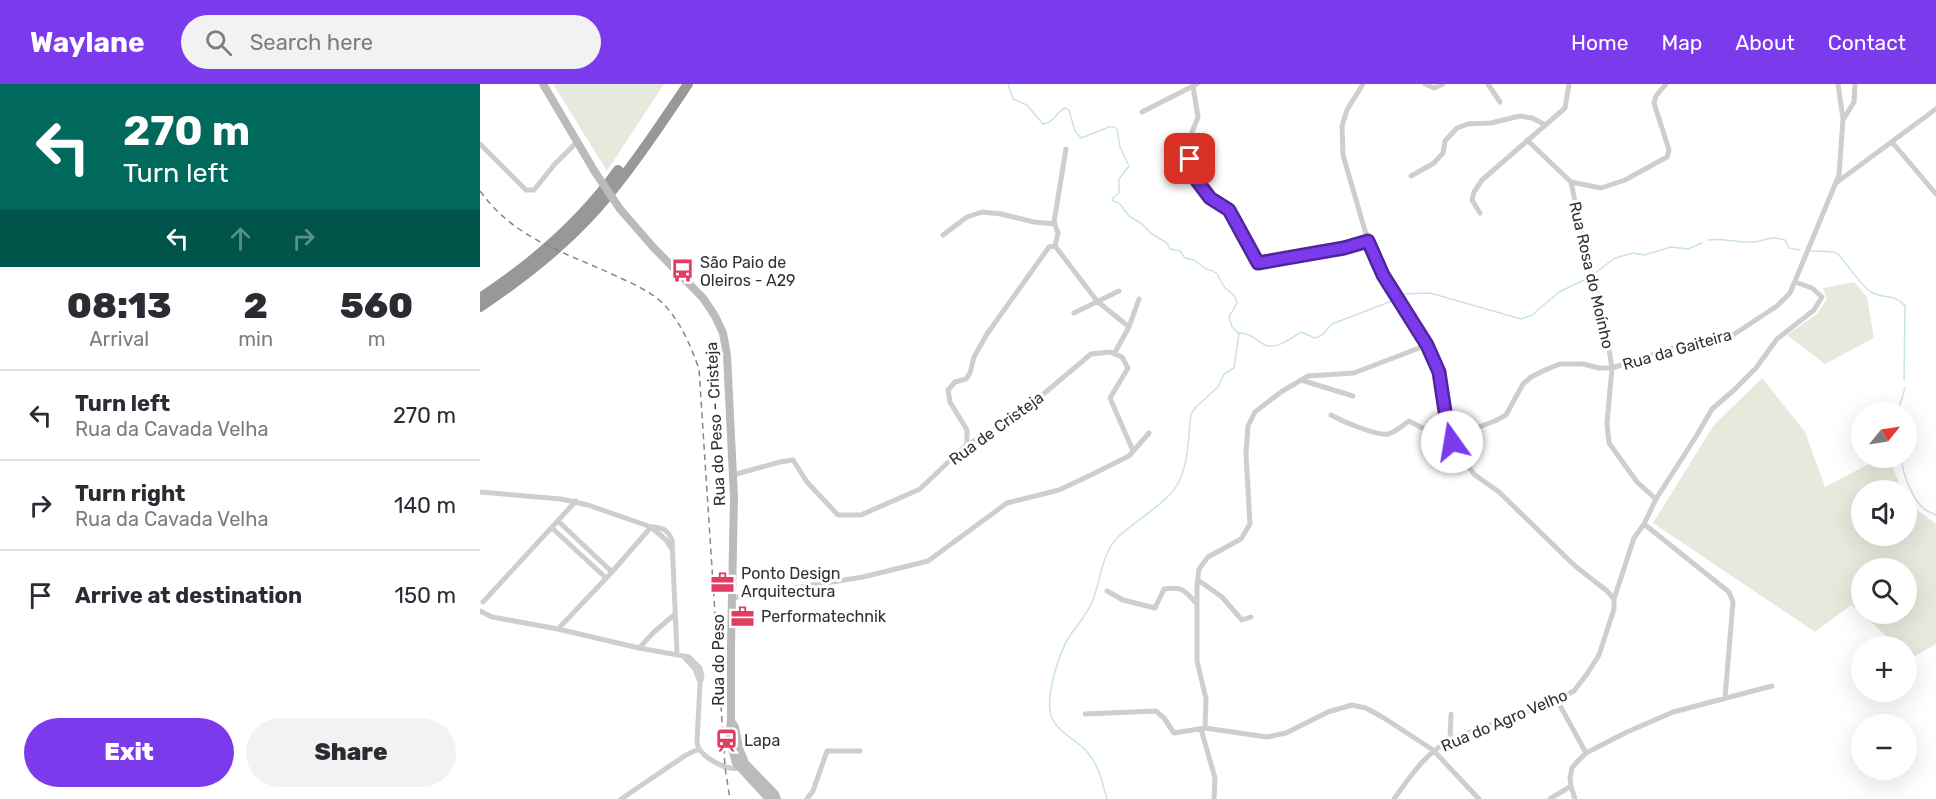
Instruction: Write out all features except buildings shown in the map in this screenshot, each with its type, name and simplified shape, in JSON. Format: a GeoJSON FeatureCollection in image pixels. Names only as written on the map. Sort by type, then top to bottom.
{"type":"FeatureCollection","features":[{"type":"Feature","properties":{"kind":"highway"},"geometry":{"type":"LineString","coordinates":[[480,298],[529,263],[591,204],[679,84]]}},
{"type":"Feature","properties":{"kind":"highway"},"geometry":{"type":"LineString","coordinates":[[480,307],[509,288],[550,255],[596,210],[616,186],[688,84]]}},
{"type":"Feature","properties":{"kind":"main road","name":"Rua do Peso - Cristeja"},"geometry":{"type":"LineString","coordinates":[[543,84],[595,172],[622,211],[703,298],[723,333],[727,355],[734,497],[732,598]]}},
{"type":"Feature","properties":{"kind":"main road","name":"Rua do Peso"},"geometry":{"type":"LineString","coordinates":[[732,598],[731,721],[735,727],[744,767],[769,799]]}},
{"type":"Feature","properties":{"kind":"main road","name":"Rua do Peso"},"geometry":{"type":"LineString","coordinates":[[744,767],[775,794],[777,799]]}},
{"type":"Feature","properties":{"kind":"street"},"geometry":{"type":"LineString","coordinates":[[1363,84],[1347,110],[1342,126],[1343,155],[1368,241],[1378,264],[1427,345],[1439,372],[1449,438],[1475,475],[1499,492],[1575,566],[1614,599]]}},
{"type":"Feature","properties":{"kind":"street"},"geometry":{"type":"LineString","coordinates":[[1425,84],[1434,87],[1443,84]]}},
{"type":"Feature","properties":{"kind":"street"},"geometry":{"type":"LineString","coordinates":[[1488,84],[1500,102]]}},
{"type":"Feature","properties":{"kind":"street"},"geometry":{"type":"LineString","coordinates":[[1480,213],[1472,200],[1482,180],[1564,108],[1569,84]]}},
{"type":"Feature","properties":{"kind":"street"},"geometry":{"type":"LineString","coordinates":[[1527,140],[1571,182],[1601,188],[1625,180],[1667,156],[1669,150],[1654,103],[1656,96],[1666,84]]}},
{"type":"Feature","properties":{"kind":"street"},"geometry":{"type":"LineString","coordinates":[[1838,84],[1843,120]]}},
{"type":"Feature","properties":{"kind":"street"},"geometry":{"type":"LineString","coordinates":[[1843,120],[1854,102],[1855,84]]}},
{"type":"Feature","properties":{"kind":"street"},"geometry":{"type":"LineString","coordinates":[[1142,112],[1195,85],[1198,117],[1190,137],[1190,159],[1195,178],[1210,198],[1229,210],[1258,263],[1344,248],[1368,241]]}},
{"type":"Feature","properties":{"kind":"street"},"geometry":{"type":"LineString","coordinates":[[1835,184],[1936,109]]}},
{"type":"Feature","properties":{"kind":"street"},"geometry":{"type":"LineString","coordinates":[[1411,176],[1434,163],[1443,153],[1445,141],[1457,128],[1468,124],[1491,123],[1520,116],[1532,118],[1546,125]]}},
{"type":"Feature","properties":{"kind":"street","name":"Rua da Gaiteira"},"geometry":{"type":"LineString","coordinates":[[1612,368],[1680,346],[1713,338],[1730,337],[1777,306],[1790,294],[1839,175],[1843,120]]}},
{"type":"Feature","properties":{"kind":"street"},"geometry":{"type":"LineString","coordinates":[[480,144],[525,190],[534,190],[577,142]]}},
{"type":"Feature","properties":{"kind":"street"},"geometry":{"type":"LineString","coordinates":[[1892,142],[1936,194]]}},
{"type":"Feature","properties":{"kind":"street"},"geometry":{"type":"LineString","coordinates":[[1055,246],[1058,233],[1055,224],[1066,149]]}},
{"type":"Feature","properties":{"kind":"street","name":"Rua Rosa do Moínho"},"geometry":{"type":"LineString","coordinates":[[1571,182],[1586,253],[1604,318],[1612,368],[1607,423],[1609,443],[1637,482],[1656,499]]}},
{"type":"Feature","properties":{"kind":"street"},"geometry":{"type":"LineString","coordinates":[[943,235],[967,218],[982,212],[1055,224]]}},
{"type":"Feature","properties":{"kind":"street"},"geometry":{"type":"LineString","coordinates":[[967,446],[967,430],[950,402],[948,390],[955,382],[966,379],[974,357],[987,334],[1049,246],[1055,246]]}},
{"type":"Feature","properties":{"kind":"street"},"geometry":{"type":"LineString","coordinates":[[1055,246],[1098,302],[1129,327]]}},
{"type":"Feature","properties":{"kind":"street","name":"Rua do Agro Velho"},"geometry":{"type":"LineString","coordinates":[[1433,750],[1450,740],[1557,700],[1574,691],[1599,655],[1634,538],[1712,410],[1756,368],[1777,339],[1814,310],[1822,297],[1812,288],[1795,282]]}},
{"type":"Feature","properties":{"kind":"street"},"geometry":{"type":"LineString","coordinates":[[1074,313],[1119,291]]}},
{"type":"Feature","properties":{"kind":"street"},"geometry":{"type":"LineString","coordinates":[[1133,451],[1110,398],[1128,368],[1122,357],[1114,354],[1129,327],[1139,299]]}},
{"type":"Feature","properties":{"kind":"street"},"geometry":{"type":"LineString","coordinates":[[1214,799],[1215,778],[1203,728],[1206,699],[1197,661],[1199,569],[1208,557],[1241,539],[1250,524],[1246,454],[1248,426],[1256,412],[1308,376],[1354,373],[1427,345]]}},
{"type":"Feature","properties":{"kind":"street","name":"Rua de Cristeja"},"geometry":{"type":"LineString","coordinates":[[733,475],[793,460],[807,482],[838,515],[861,515],[920,489],[967,446],[1016,417],[1091,354],[1110,351],[1114,354]]}},
{"type":"Feature","properties":{"kind":"street"},"geometry":{"type":"LineString","coordinates":[[1331,415],[1359,427],[1384,434],[1390,434],[1409,421],[1440,437],[1449,438],[1496,421],[1506,415],[1522,384],[1545,370],[1560,364],[1612,368]]}},
{"type":"Feature","properties":{"kind":"street"},"geometry":{"type":"LineString","coordinates":[[1301,380],[1353,396]]}},
{"type":"Feature","properties":{"kind":"street"},"geometry":{"type":"LineString","coordinates":[[732,598],[862,578],[928,561],[1007,503],[1059,490],[1129,456],[1149,432]]}},
{"type":"Feature","properties":{"kind":"street"},"geometry":{"type":"LineString","coordinates":[[480,492],[576,501],[651,526],[672,549],[677,654]]}},
{"type":"Feature","properties":{"kind":"street"},"geometry":{"type":"LineString","coordinates":[[561,499],[566,512]]}},
{"type":"Feature","properties":{"kind":"street"},"geometry":{"type":"LineString","coordinates":[[576,501],[482,601],[482,612],[492,617],[684,657],[695,669],[700,683],[697,743],[699,749],[702,754],[725,767],[734,770],[744,767]]}},
{"type":"Feature","properties":{"kind":"street"},"geometry":{"type":"LineString","coordinates":[[558,521],[612,572]]}},
{"type":"Feature","properties":{"kind":"street"},"geometry":{"type":"LineString","coordinates":[[1644,524],[1729,592],[1733,602],[1725,698]]}},
{"type":"Feature","properties":{"kind":"street"},"geometry":{"type":"LineString","coordinates":[[558,629],[612,572],[651,526]]}},
{"type":"Feature","properties":{"kind":"street"},"geometry":{"type":"LineString","coordinates":[[552,528],[606,578]]}},
{"type":"Feature","properties":{"kind":"street"},"geometry":{"type":"LineString","coordinates":[[1198,580],[1222,597],[1242,620],[1251,617]]}},
{"type":"Feature","properties":{"kind":"street"},"geometry":{"type":"LineString","coordinates":[[1107,591],[1123,600],[1155,608],[1164,589],[1175,588],[1184,590],[1197,604]]}},
{"type":"Feature","properties":{"kind":"street"},"geometry":{"type":"LineString","coordinates":[[639,648],[674,615]]}},
{"type":"Feature","properties":{"kind":"street"},"geometry":{"type":"LineString","coordinates":[[1575,799],[1570,786],[1572,768],[1586,753],[1645,723],[1673,712],[1772,686]]}},
{"type":"Feature","properties":{"kind":"street"},"geometry":{"type":"LineString","coordinates":[[1557,700],[1586,753]]}},
{"type":"Feature","properties":{"kind":"street"},"geometry":{"type":"LineString","coordinates":[[1085,714],[1156,711],[1174,733],[1203,728],[1267,736],[1286,733],[1328,712],[1352,705],[1366,708],[1433,750],[1479,799]]}},
{"type":"Feature","properties":{"kind":"street"},"geometry":{"type":"LineString","coordinates":[[1450,740],[1451,714]]}},
{"type":"Feature","properties":{"kind":"street"},"geometry":{"type":"LineString","coordinates":[[621,799],[686,754],[699,749]]}},
{"type":"Feature","properties":{"kind":"street"},"geometry":{"type":"LineString","coordinates":[[1394,799],[1433,750]]}},
{"type":"Feature","properties":{"kind":"street"},"geometry":{"type":"LineString","coordinates":[[807,799],[813,791],[827,751],[860,751]]}},
{"type":"Feature","properties":{"kind":"street"},"geometry":{"type":"LineString","coordinates":[[1550,799],[1570,786]]}},
{"type":"Feature","properties":{"kind":"shaded area"},"geometry":{"type":"Polygon","coordinates":[[[553,84],[664,84],[607,171],[553,84]]]}},
{"type":"Feature","properties":{"kind":"shaded area"},"geometry":{"type":"Polygon","coordinates":[[[1854,282],[1867,297],[1874,338],[1825,364],[1787,335],[1817,314],[1827,299],[1823,288],[1854,282]]]}},
{"type":"Feature","properties":{"kind":"shaded area"},"geometry":{"type":"Polygon","coordinates":[[[1762,378],[1805,432],[1825,487],[1861,468],[1893,468],[1898,480],[1851,480],[1851,546],[1917,546],[1917,510],[1936,524],[1936,644],[1917,655],[1917,636],[1887,636],[1873,624],[1917,624],[1917,558],[1851,558],[1851,605],[1815,632],[1653,523],[1714,425],[1762,378]]]}},
{"type":"Feature","properties":{"kind":"waterway"},"geometry":{"type":"LineString","coordinates":[[1008,84],[1013,99],[1027,105],[1043,124],[1065,108],[1069,110],[1075,131],[1081,138],[1109,127],[1117,129],[1120,147],[1129,166],[1119,179],[1119,193],[1113,201],[1119,203],[1129,216],[1167,243],[1170,249],[1180,251],[1185,258],[1194,260],[1217,274],[1225,288],[1234,295],[1237,303],[1229,317],[1232,327],[1238,333]]}},
{"type":"Feature","properties":{"kind":"waterway"},"geometry":{"type":"LineString","coordinates":[[1708,240],[1752,242],[1774,238],[1785,240],[1789,248],[1800,250]]}},
{"type":"Feature","properties":{"kind":"waterway"},"geometry":{"type":"LineString","coordinates":[[1595,273],[1615,258],[1633,253],[1644,255],[1671,247],[1688,249],[1702,243]]}},
{"type":"Feature","properties":{"kind":"waterway"},"geometry":{"type":"LineString","coordinates":[[1811,251],[1836,253],[1867,289],[1898,300],[1905,306],[1904,380]]}},
{"type":"Feature","properties":{"kind":"waterway"},"geometry":{"type":"LineString","coordinates":[[1400,296],[1430,293],[1521,319],[1532,315],[1559,292],[1586,279]]}},
{"type":"Feature","properties":{"kind":"waterway"},"geometry":{"type":"LineString","coordinates":[[1239,333],[1250,335],[1269,346],[1284,343],[1301,332],[1315,338],[1322,335],[1332,324],[1392,301]]}},
{"type":"Feature","properties":{"kind":"waterway"},"geometry":{"type":"LineString","coordinates":[[1107,799],[1100,775],[1092,759],[1083,748],[1055,724],[1052,718],[1050,693],[1058,662],[1069,637],[1090,607],[1105,559],[1113,543],[1125,530],[1166,498],[1177,485],[1186,460],[1191,414],[1218,387],[1224,374],[1234,368],[1239,333]]}},
{"type":"Feature","properties":{"kind":"waterway"},"geometry":{"type":"LineString","coordinates":[[1901,402],[1905,388]]}},
{"type":"Feature","properties":{"kind":"waterway"},"geometry":{"type":"LineString","coordinates":[[1903,468],[1919,504],[1936,515]]}},
{"type":"Feature","properties":{"kind":"railway"},"geometry":{"type":"LineString","coordinates":[[480,191],[508,221],[524,232],[558,251],[650,293],[668,309],[693,353],[699,369],[725,767],[730,799]]}},
{"type":"Feature","properties":{"kind":"place","name":"São Paio de Oleiros - A29"},"geometry":{"type":"Point","coordinates":[682,271]}},
{"type":"Feature","properties":{"kind":"place","name":"Ponto Design Arquitectura"},"geometry":{"type":"Point","coordinates":[723,582]}},
{"type":"Feature","properties":{"kind":"place","name":"Performatechnik"},"geometry":{"type":"Point","coordinates":[743,616]}},
{"type":"Feature","properties":{"kind":"place","name":"Lapa"},"geometry":{"type":"Point","coordinates":[726,740]}},
{"type":"Feature","properties":{"kind":"route"},"geometry":{"type":"LineString","coordinates":[[1190,159],[1195,178],[1210,198],[1229,210],[1258,263],[1344,248],[1368,241],[1383,275],[1427,345],[1439,372],[1449,438],[1452,442]]}}]}
